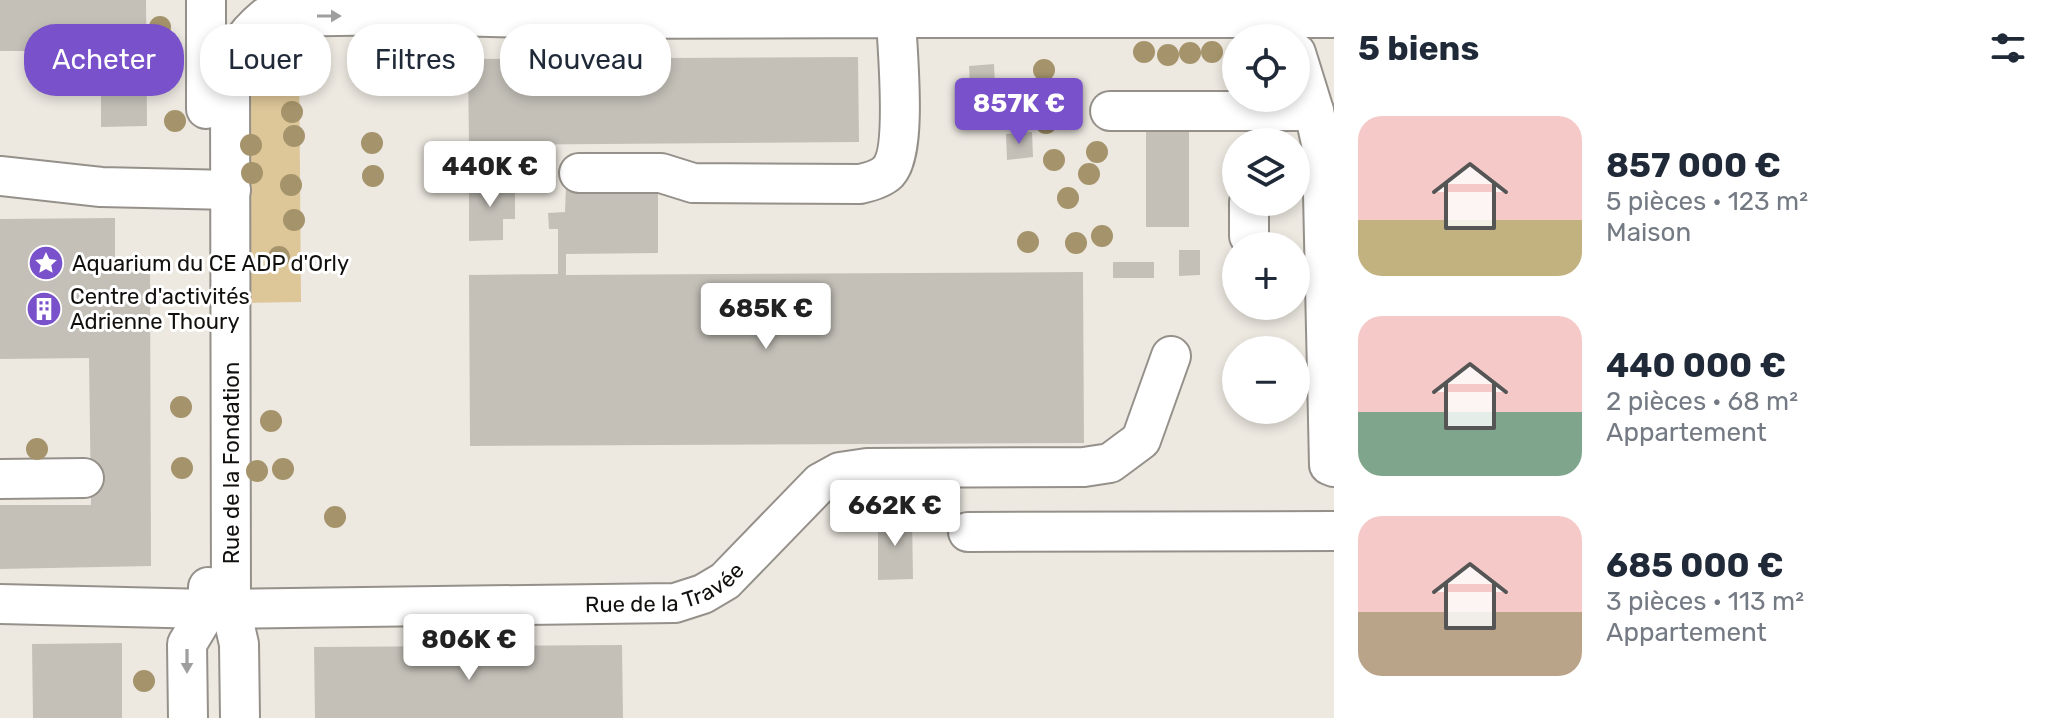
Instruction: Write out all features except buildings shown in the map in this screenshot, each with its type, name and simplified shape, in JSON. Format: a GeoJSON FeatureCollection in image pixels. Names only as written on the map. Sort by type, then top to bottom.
{"type":"FeatureCollection","features":[{"type":"Feature","properties":{"kind":"lane","name":"Rue de la Fondation"},"geometry":{"type":"LineString","coordinates":[[206,0],[219,189],[219,609],[239,644],[240,718]]}},
{"type":"Feature","properties":{"kind":"lane"},"geometry":{"type":"LineString","coordinates":[[224,0],[237,11],[266,17],[574,10],[896,9],[1222,31]]}},
{"type":"Feature","properties":{"kind":"lane"},"geometry":{"type":"LineString","coordinates":[[579,173],[661,173],[693,183],[860,184],[873,181],[889,172],[900,136],[896,9]]}},
{"type":"Feature","properties":{"kind":"lane","name":"Rue de la Fondation"},"geometry":{"type":"LineString","coordinates":[[219,189],[231,64],[248,32],[266,17]]}},
{"type":"Feature","properties":{"kind":"lane"},"geometry":{"type":"LineString","coordinates":[[1310,28],[1334,18]]}},
{"type":"Feature","properties":{"kind":"lane"},"geometry":{"type":"LineString","coordinates":[[1310,98],[1322,148],[1329,465],[1334,467]]}},
{"type":"Feature","properties":{"kind":"lane"},"geometry":{"type":"LineString","coordinates":[[1110,111],[1250,126],[1314,111]]}},
{"type":"Feature","properties":{"kind":"lane"},"geometry":{"type":"LineString","coordinates":[[0,176],[101,187],[219,189]]}},
{"type":"Feature","properties":{"kind":"lane","name":"Rue de la Travée"},"geometry":{"type":"LineString","coordinates":[[0,604],[219,609],[675,603],[703,594],[725,581],[820,483],[840,472],[867,468],[1084,467],[1110,463],[1141,440],[1171,356]]}},
{"type":"Feature","properties":{"kind":"lane"},"geometry":{"type":"LineString","coordinates":[[0,479],[84,478]]}},
{"type":"Feature","properties":{"kind":"lane"},"geometry":{"type":"LineString","coordinates":[[968,532],[1334,531]]}},
{"type":"Feature","properties":{"kind":"lane"},"geometry":{"type":"LineString","coordinates":[[188,718],[187,644],[219,609]]}},
{"type":"Feature","properties":{"kind":"shaded area"},"geometry":{"type":"Polygon","coordinates":[[[239,96],[299,96],[301,302],[240,303],[239,96]]]}},
{"type":"Feature","properties":{"kind":"place","name":"Aquarium du CE ADP d'Orly"},"geometry":{"type":"Point","coordinates":[46,263]}},
{"type":"Feature","properties":{"kind":"place","name":"Centre d'activités Adrienne Thoury"},"geometry":{"type":"Point","coordinates":[44,309]}}]}
